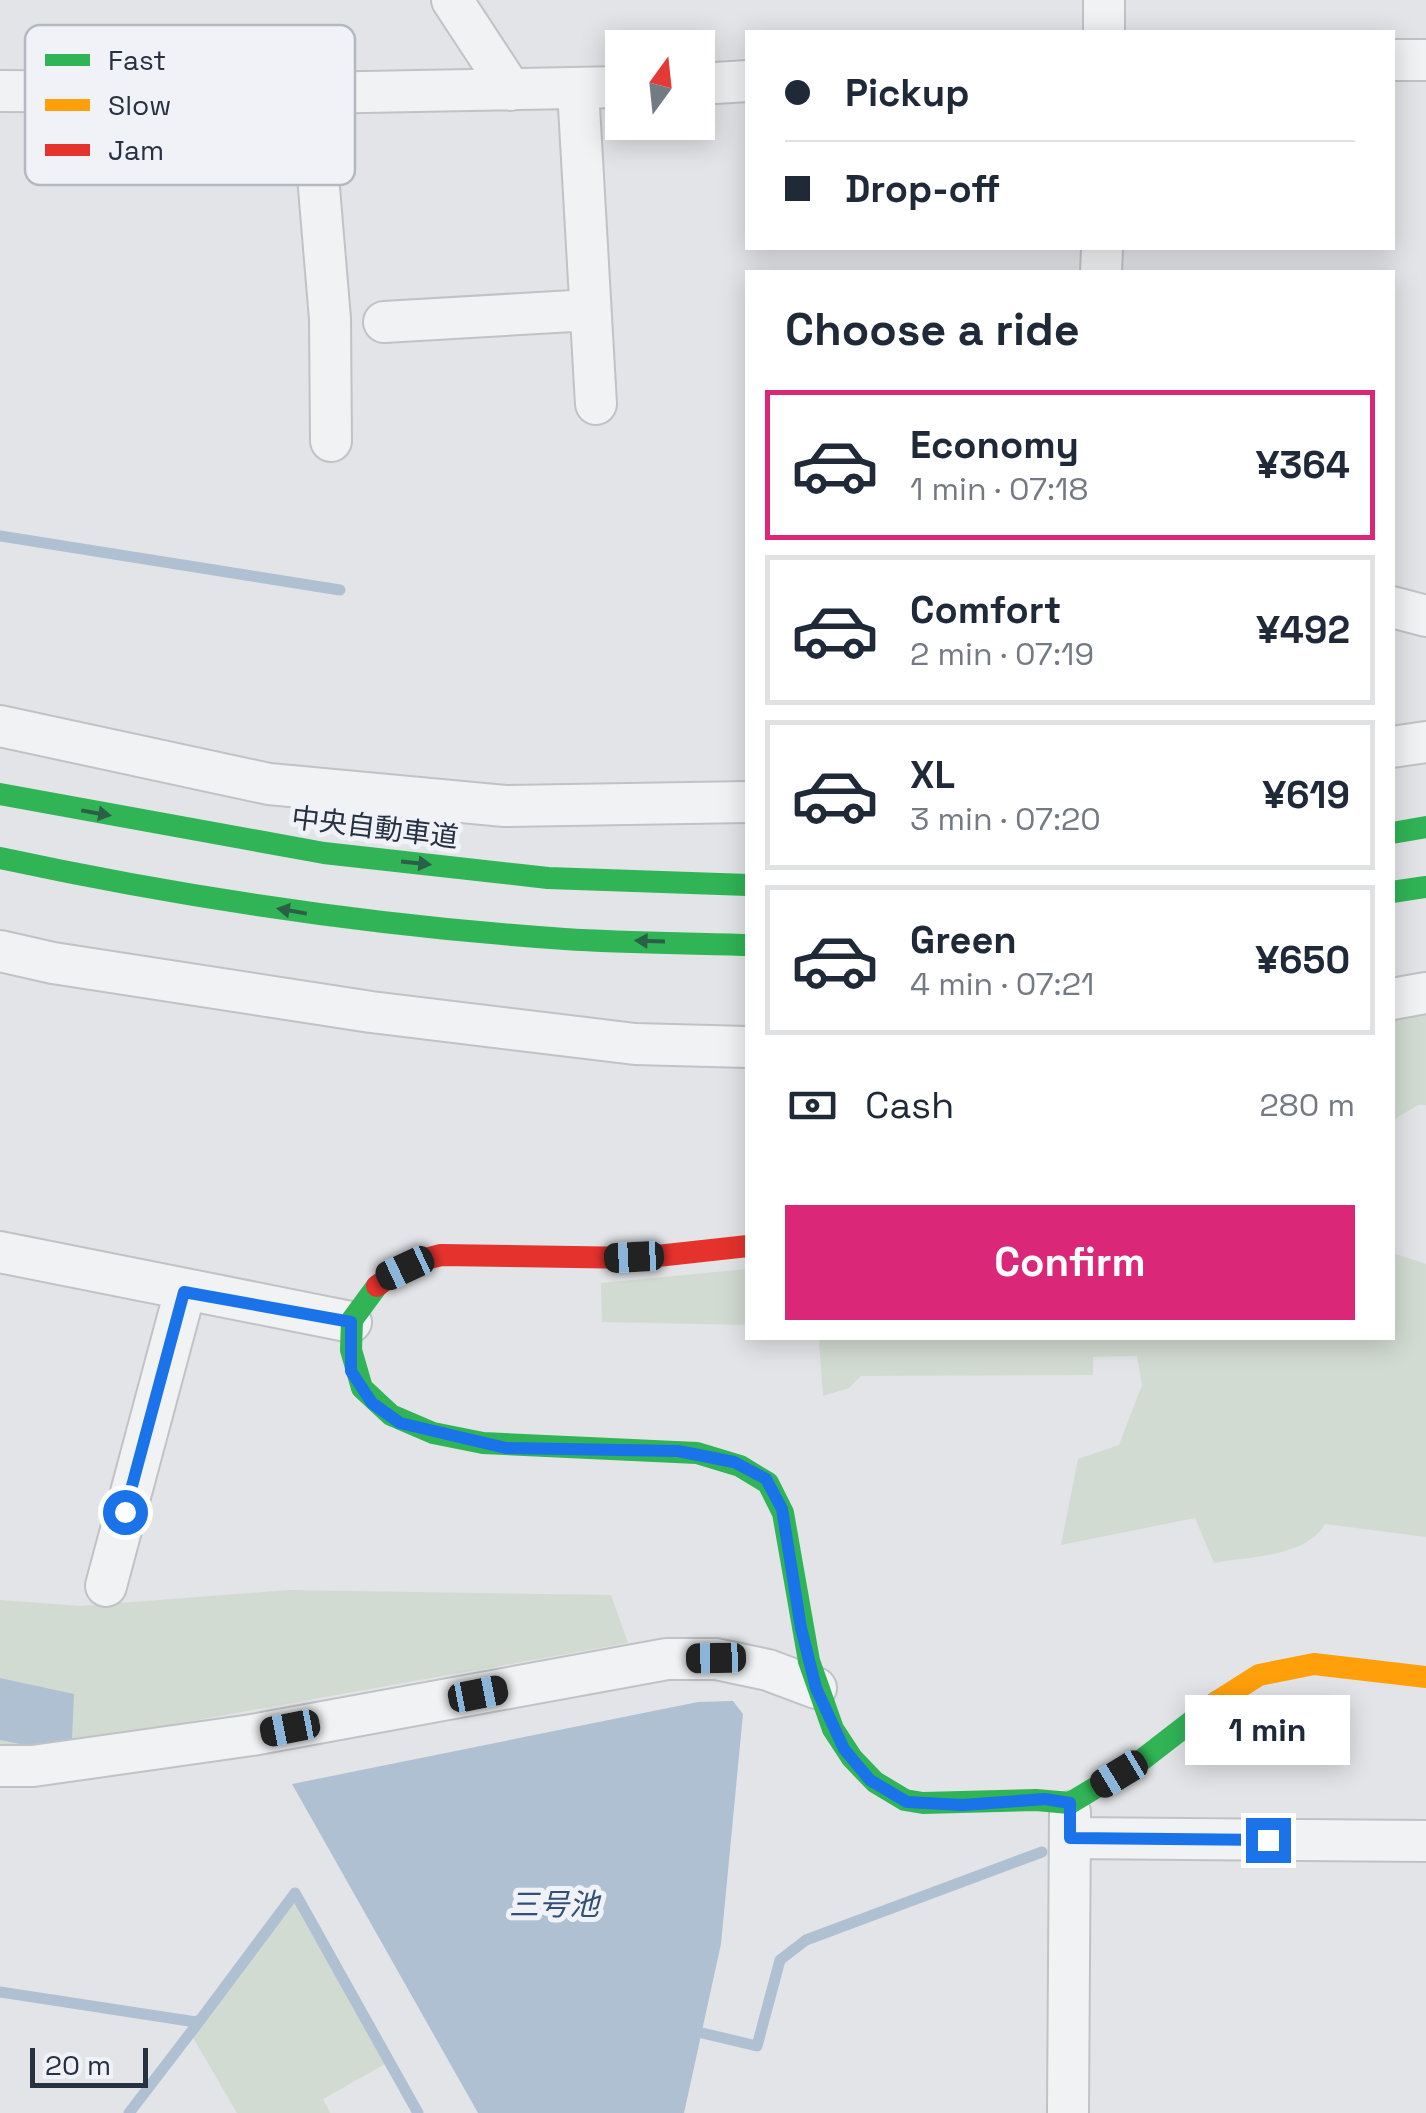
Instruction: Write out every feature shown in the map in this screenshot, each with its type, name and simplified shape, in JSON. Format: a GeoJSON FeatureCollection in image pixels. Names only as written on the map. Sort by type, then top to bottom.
{"type":"FeatureCollection","features":[{"type":"Feature","properties":{"kind":"main road","name":"中央自動車道"},"geometry":{"type":"LineString","coordinates":[[0,794],[324,853],[548,878],[745,885]]}},
{"type":"Feature","properties":{"kind":"main road"},"geometry":{"type":"LineString","coordinates":[[1395,832],[1426,827]]}},
{"type":"Feature","properties":{"kind":"main road"},"geometry":{"type":"LineString","coordinates":[[0,858],[312,914],[545,938],[745,945]]}},
{"type":"Feature","properties":{"kind":"main road"},"geometry":{"type":"LineString","coordinates":[[1395,892],[1426,887]]}},
{"type":"Feature","properties":{"kind":"main road"},"geometry":{"type":"LineString","coordinates":[[745,1247],[710,1253],[596,1259],[430,1256],[380,1280],[351,1322],[351,1371],[372,1403],[400,1423],[506,1448],[678,1451],[734,1462],[766,1479],[782,1509],[801,1628],[816,1688],[844,1749],[870,1780],[907,1802],[963,1805],[1045,1799],[1070,1821],[1203,1710],[1260,1675],[1314,1664],[1426,1678]]}},
{"type":"Feature","properties":{"kind":"street"},"geometry":{"type":"LineString","coordinates":[[452,0],[512,90]]}},
{"type":"Feature","properties":{"kind":"street"},"geometry":{"type":"LineString","coordinates":[[1104,0],[1104,30]]}},
{"type":"Feature","properties":{"kind":"street"},"geometry":{"type":"LineString","coordinates":[[1395,60],[1426,60]]}},
{"type":"Feature","properties":{"kind":"street"},"geometry":{"type":"LineString","coordinates":[[715,83],[745,82]]}},
{"type":"Feature","properties":{"kind":"street"},"geometry":{"type":"LineString","coordinates":[[355,92],[605,88]]}},
{"type":"Feature","properties":{"kind":"street"},"geometry":{"type":"LineString","coordinates":[[578,90],[596,404]]}},
{"type":"Feature","properties":{"kind":"street"},"geometry":{"type":"LineString","coordinates":[[0,91],[25,91]]}},
{"type":"Feature","properties":{"kind":"street"},"geometry":{"type":"LineString","coordinates":[[319,185],[330,320],[331,441]]}},
{"type":"Feature","properties":{"kind":"street"},"geometry":{"type":"LineString","coordinates":[[384,322],[590,310]]}},
{"type":"Feature","properties":{"kind":"street"},"geometry":{"type":"LineString","coordinates":[[1395,607],[1426,616]]}},
{"type":"Feature","properties":{"kind":"street"},"geometry":{"type":"LineString","coordinates":[[0,726],[269,784],[505,806],[745,802]]}},
{"type":"Feature","properties":{"kind":"street"},"geometry":{"type":"LineString","coordinates":[[1395,747],[1426,742]]}},
{"type":"Feature","properties":{"kind":"street"},"geometry":{"type":"LineString","coordinates":[[0,951],[53,964],[371,1012],[635,1044],[745,1047]]}},
{"type":"Feature","properties":{"kind":"street"},"geometry":{"type":"LineString","coordinates":[[1395,998],[1426,993]]}},
{"type":"Feature","properties":{"kind":"street"},"geometry":{"type":"LineString","coordinates":[[0,1252],[184,1292],[351,1322]]}},
{"type":"Feature","properties":{"kind":"street"},"geometry":{"type":"LineString","coordinates":[[106,1586],[184,1292]]}},
{"type":"Feature","properties":{"kind":"street"},"geometry":{"type":"LineString","coordinates":[[0,1766],[34,1766],[252,1735],[667,1659],[716,1658],[768,1670],[816,1688]]}},
{"type":"Feature","properties":{"kind":"street"},"geometry":{"type":"LineString","coordinates":[[1068,2113],[1070,1821],[1426,1841]]}},
{"type":"Feature","properties":{"kind":"shaded area"},"geometry":{"type":"Polygon","coordinates":[[[1426,1012],[1426,1105],[1418,1105],[1395,1119],[1395,1020],[1426,1012]]]}},
{"type":"Feature","properties":{"kind":"shaded area"},"geometry":{"type":"Polygon","coordinates":[[[1395,1254],[1426,1264],[1426,1537],[1325,1524],[1316,1535],[1290,1549],[1214,1563],[1195,1518],[1061,1545],[1078,1459],[1119,1445],[1142,1385],[1137,1356],[1093,1357],[1093,1375],[861,1376],[849,1388],[823,1396],[819,1340],[1395,1340],[1395,1254]]]}},
{"type":"Feature","properties":{"kind":"shaded area"},"geometry":{"type":"Polygon","coordinates":[[[745,1269],[745,1325],[602,1322],[601,1283],[745,1269]]]}},
{"type":"Feature","properties":{"kind":"shaded area"},"geometry":{"type":"Polygon","coordinates":[[[289,1590],[611,1595],[628,1643],[147,1729],[21,1748],[0,1747],[0,1600],[81,1606],[289,1590]]]}},
{"type":"Feature","properties":{"kind":"shaded area"},"geometry":{"type":"Polygon","coordinates":[[[294,1903],[385,2064],[323,2099],[330,2113],[237,2113],[192,2036],[294,1903]]]}},
{"type":"Feature","properties":{"kind":"water"},"geometry":{"type":"Polygon","coordinates":[[[0,1678],[74,1694],[72,1740],[25,1745],[0,1740],[0,1678]]]}},
{"type":"Feature","properties":{"kind":"water","name":"三号池"},"geometry":{"type":"Polygon","coordinates":[[[733,1701],[743,1714],[721,1944],[684,2113],[478,2113],[292,1784],[698,1702],[733,1701]]]}},
{"type":"Feature","properties":{"kind":"waterway"},"geometry":{"type":"LineString","coordinates":[[0,536],[340,590]]}},
{"type":"Feature","properties":{"kind":"waterway"},"geometry":{"type":"LineString","coordinates":[[702,2033],[757,2046],[780,1960],[806,1940],[1042,1852]]}},
{"type":"Feature","properties":{"kind":"waterway"},"geometry":{"type":"LineString","coordinates":[[0,1992],[196,2022],[295,1893],[418,2113]]}},
{"type":"Feature","properties":{"kind":"waterway"},"geometry":{"type":"LineString","coordinates":[[129,2113],[201,2019]]}},
{"type":"Feature","properties":{"kind":"traffic: fast"},"geometry":{"type":"LineString","coordinates":[[0,794],[324,853],[548,878],[745,885]]}},
{"type":"Feature","properties":{"kind":"traffic: fast"},"geometry":{"type":"LineString","coordinates":[[1395,832],[1426,827]]}},
{"type":"Feature","properties":{"kind":"traffic: fast"},"geometry":{"type":"LineString","coordinates":[[0,858],[210,898],[352,918],[588,940],[745,945]]}},
{"type":"Feature","properties":{"kind":"traffic: fast"},"geometry":{"type":"LineString","coordinates":[[1395,892],[1426,887]]}},
{"type":"Feature","properties":{"kind":"traffic: fast"},"geometry":{"type":"LineString","coordinates":[[377,1286],[352,1320],[351,1350],[362,1388],[391,1415],[433,1433],[483,1443],[697,1453],[740,1466],[768,1483],[783,1513],[809,1661],[833,1729],[852,1758],[875,1782],[905,1800],[1070,1803],[1143,1759],[1218,1701]]}},
{"type":"Feature","properties":{"kind":"traffic: slow"},"geometry":{"type":"LineString","coordinates":[[1218,1701],[1259,1675],[1314,1664],[1426,1677]]}},
{"type":"Feature","properties":{"kind":"traffic: jam"},"geometry":{"type":"LineString","coordinates":[[377,1286],[407,1264],[441,1255],[639,1258],[745,1246]]}},
{"type":"Feature","properties":{"kind":"route"},"geometry":{"type":"LineString","coordinates":[[125,1512],[184,1292],[351,1322],[351,1371],[372,1403],[400,1423],[506,1448],[678,1451],[734,1462],[766,1479],[782,1509],[801,1628],[816,1688],[844,1749],[870,1780],[907,1802],[963,1805],[1045,1799],[1070,1803],[1070,1838],[1268,1840]]}}]}
